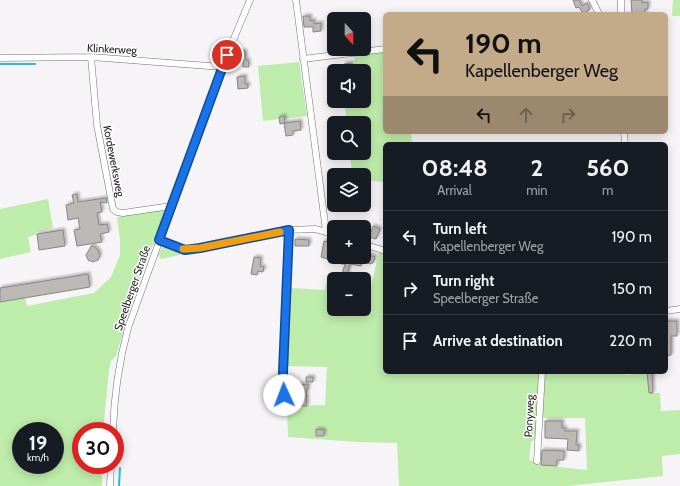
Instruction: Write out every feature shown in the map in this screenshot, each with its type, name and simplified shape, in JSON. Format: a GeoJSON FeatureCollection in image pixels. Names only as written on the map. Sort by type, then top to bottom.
{"type":"FeatureCollection","features":[{"type":"Feature","properties":{"kind":"street","name":"Speelberger Straße"},"geometry":{"type":"LineString","coordinates":[[113,422],[120,358],[128,328],[222,67],[250,0]]}},
{"type":"Feature","properties":{"kind":"street"},"geometry":{"type":"LineString","coordinates":[[159,240],[185,250],[289,230],[315,229],[326,232],[296,0]]}},
{"type":"Feature","properties":{"kind":"street"},"geometry":{"type":"LineString","coordinates":[[592,0],[598,12]]}},
{"type":"Feature","properties":{"kind":"street"},"geometry":{"type":"LineString","coordinates":[[621,0],[621,12]]}},
{"type":"Feature","properties":{"kind":"street"},"geometry":{"type":"LineString","coordinates":[[303,59],[383,49]]}},
{"type":"Feature","properties":{"kind":"street","name":"Klinkerweg"},"geometry":{"type":"LineString","coordinates":[[0,58],[91,57],[222,67]]}},
{"type":"Feature","properties":{"kind":"street","name":"Kordewerksweg"},"geometry":{"type":"LineString","coordinates":[[91,57],[97,125],[113,208],[117,212],[123,212],[171,206]]}},
{"type":"Feature","properties":{"kind":"street"},"geometry":{"type":"LineString","coordinates":[[284,406],[283,372],[289,230]]}},
{"type":"Feature","properties":{"kind":"street"},"geometry":{"type":"LineString","coordinates":[[371,246],[383,250]]}},
{"type":"Feature","properties":{"kind":"street"},"geometry":{"type":"LineString","coordinates":[[668,311],[680,309]]}},
{"type":"Feature","properties":{"kind":"street","name":"Ponyweg"},"geometry":{"type":"LineString","coordinates":[[537,461],[542,374]]}},
{"type":"Feature","properties":{"kind":"street"},"geometry":{"type":"LineString","coordinates":[[110,486],[111,474]]}},
{"type":"Feature","properties":{"kind":"green space"},"geometry":{"type":"Polygon","coordinates":[[[673,0],[680,0],[680,16],[672,16],[673,0]]]}},
{"type":"Feature","properties":{"kind":"green space"},"geometry":{"type":"Polygon","coordinates":[[[383,52],[383,134],[411,134],[412,142],[383,142],[383,182],[371,181],[371,168],[351,168],[351,160],[371,160],[371,116],[346,116],[345,108],[371,108],[371,64],[355,64],[354,56],[371,56],[371,53],[383,52]]]}},
{"type":"Feature","properties":{"kind":"green space"},"geometry":{"type":"Polygon","coordinates":[[[299,62],[307,116],[284,119],[284,116],[279,117],[279,119],[263,121],[258,66],[299,62]]]}},
{"type":"Feature","properties":{"kind":"green space"},"geometry":{"type":"Polygon","coordinates":[[[48,199],[53,228],[36,232],[37,234],[28,237],[31,252],[0,259],[0,209],[48,199]]]}},
{"type":"Feature","properties":{"kind":"green space"},"geometry":{"type":"Polygon","coordinates":[[[163,210],[165,213],[134,296],[116,356],[111,361],[104,422],[72,422],[72,474],[102,474],[102,486],[0,486],[0,302],[25,298],[27,306],[94,293],[111,277],[120,255],[117,217],[163,210]]]}},
{"type":"Feature","properties":{"kind":"green space"},"geometry":{"type":"Polygon","coordinates":[[[166,246],[184,252],[193,252],[161,259],[158,255],[161,249],[166,246]]]}},
{"type":"Feature","properties":{"kind":"green space"},"geometry":{"type":"Polygon","coordinates":[[[379,251],[383,252],[383,374],[540,374],[536,439],[531,442],[529,460],[541,465],[587,470],[585,418],[541,418],[544,374],[647,374],[649,393],[660,393],[661,411],[680,410],[680,454],[662,456],[663,476],[567,486],[399,486],[397,443],[288,437],[287,406],[325,405],[327,367],[286,366],[290,288],[325,290],[327,280],[327,316],[371,316],[371,287],[379,251]]]}},
{"type":"Feature","properties":{"kind":"building"},"geometry":{"type":"Polygon","coordinates":[[[573,0],[579,0],[582,6],[587,3],[590,9],[586,12],[582,12],[579,7],[576,8],[573,0]]]}},
{"type":"Feature","properties":{"kind":"building"},"geometry":{"type":"Polygon","coordinates":[[[631,0],[642,0],[642,3],[648,2],[648,9],[645,9],[645,12],[632,12],[631,0]]]}},
{"type":"Feature","properties":{"kind":"building"},"geometry":{"type":"Polygon","coordinates":[[[303,16],[310,16],[310,21],[314,20],[314,24],[321,23],[321,31],[313,32],[313,27],[304,27],[303,16]]]}},
{"type":"Feature","properties":{"kind":"building"},"geometry":{"type":"Polygon","coordinates":[[[245,51],[246,60],[248,60],[249,67],[243,67],[243,60],[238,61],[237,52],[245,51]]]}},
{"type":"Feature","properties":{"kind":"building"},"geometry":{"type":"Polygon","coordinates":[[[245,76],[245,84],[248,84],[248,88],[238,89],[237,77],[245,76]]]}},
{"type":"Feature","properties":{"kind":"building"},"geometry":{"type":"Polygon","coordinates":[[[284,116],[285,123],[280,124],[279,117],[284,116]]]}},
{"type":"Feature","properties":{"kind":"building"},"geometry":{"type":"Polygon","coordinates":[[[300,121],[301,130],[293,131],[293,135],[286,136],[284,123],[300,121]]]}},
{"type":"Feature","properties":{"kind":"building"},"geometry":{"type":"Polygon","coordinates":[[[77,194],[78,202],[106,198],[107,203],[100,202],[102,212],[97,213],[99,225],[107,224],[109,232],[100,234],[102,242],[77,246],[74,230],[80,229],[78,218],[68,220],[66,205],[74,203],[72,195],[77,194]]]}},
{"type":"Feature","properties":{"kind":"building"},"geometry":{"type":"Polygon","coordinates":[[[373,226],[380,229],[376,239],[371,238],[373,226]]]}},
{"type":"Feature","properties":{"kind":"building"},"geometry":{"type":"Polygon","coordinates":[[[63,230],[65,246],[39,250],[37,234],[63,230]]]}},
{"type":"Feature","properties":{"kind":"building"},"geometry":{"type":"Polygon","coordinates":[[[295,239],[309,240],[309,246],[295,246],[295,239]]]}},
{"type":"Feature","properties":{"kind":"building"},"geometry":{"type":"Polygon","coordinates":[[[324,241],[327,242],[327,259],[321,257],[324,241]]]}},
{"type":"Feature","properties":{"kind":"building"},"geometry":{"type":"Polygon","coordinates":[[[92,245],[98,250],[100,255],[98,260],[93,262],[88,260],[86,255],[92,245]]]}},
{"type":"Feature","properties":{"kind":"building"},"geometry":{"type":"Polygon","coordinates":[[[371,256],[375,257],[373,263],[371,263],[371,256]]]}},
{"type":"Feature","properties":{"kind":"building"},"geometry":{"type":"Polygon","coordinates":[[[254,257],[261,258],[260,266],[264,267],[263,272],[258,271],[257,275],[251,274],[254,257]]]}},
{"type":"Feature","properties":{"kind":"building"},"geometry":{"type":"Polygon","coordinates":[[[345,264],[350,264],[348,272],[343,272],[345,264]]]}},
{"type":"Feature","properties":{"kind":"building"},"geometry":{"type":"Polygon","coordinates":[[[350,264],[361,264],[361,266],[350,264]]]}},
{"type":"Feature","properties":{"kind":"building"},"geometry":{"type":"Polygon","coordinates":[[[88,274],[90,287],[0,302],[0,288],[88,274]]]}},
{"type":"Feature","properties":{"kind":"building"},"geometry":{"type":"Polygon","coordinates":[[[668,321],[677,321],[677,336],[671,336],[671,355],[668,356],[668,321]]]}},
{"type":"Feature","properties":{"kind":"building"},"geometry":{"type":"Polygon","coordinates":[[[647,374],[652,374],[653,393],[649,393],[647,374]]]}},
{"type":"Feature","properties":{"kind":"building"},"geometry":{"type":"Polygon","coordinates":[[[306,377],[313,377],[313,382],[306,382],[306,377]]]}},
{"type":"Feature","properties":{"kind":"building"},"geometry":{"type":"Polygon","coordinates":[[[308,384],[308,390],[306,390],[307,406],[300,406],[300,399],[296,399],[296,385],[308,384]]]}},
{"type":"Feature","properties":{"kind":"building"},"geometry":{"type":"Polygon","coordinates":[[[545,421],[562,421],[562,428],[565,428],[565,431],[577,431],[576,445],[579,445],[579,451],[567,450],[568,439],[545,438],[545,421]]]}},
{"type":"Feature","properties":{"kind":"building"},"geometry":{"type":"Polygon","coordinates":[[[316,429],[324,430],[324,436],[316,436],[316,429]]]}},
{"type":"Feature","properties":{"kind":"building"},"geometry":{"type":"Polygon","coordinates":[[[542,450],[564,451],[564,460],[557,460],[557,466],[541,465],[542,450]]]}},
{"type":"Feature","properties":{"kind":"waterway"},"geometry":{"type":"LineString","coordinates":[[0,64],[35,64]]}},
{"type":"Feature","properties":{"kind":"waterway"},"geometry":{"type":"LineString","coordinates":[[119,486],[120,474]]}},
{"type":"Feature","properties":{"kind":"slow traffic"},"geometry":{"type":"LineString","coordinates":[[183,249],[200,248],[280,232]]}},
{"type":"Feature","properties":{"kind":"route"},"geometry":{"type":"LineString","coordinates":[[227,55],[159,240],[185,250],[289,230],[283,372],[284,395]]}}]}
